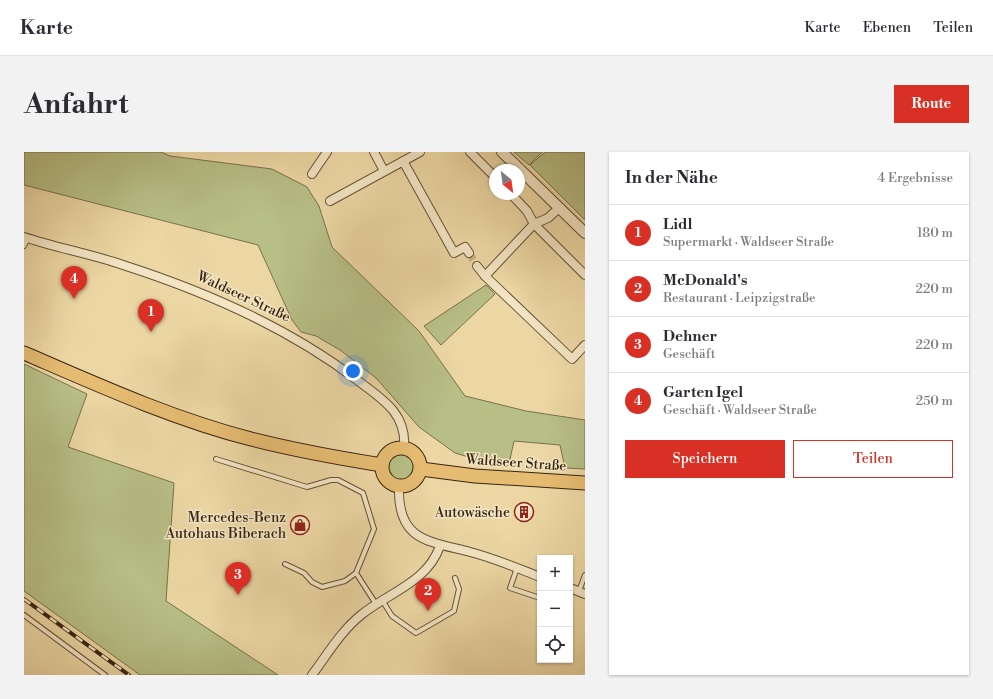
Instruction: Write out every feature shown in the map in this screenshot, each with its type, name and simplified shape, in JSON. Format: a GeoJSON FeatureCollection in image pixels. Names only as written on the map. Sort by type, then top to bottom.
{"type":"FeatureCollection","features":[{"type":"Feature","properties":{"kind":"main road"},"geometry":{"type":"LineString","coordinates":[[24,353],[136,401],[207,425],[250,438],[318,454],[382,465]]}},
{"type":"Feature","properties":{"kind":"main road"},"geometry":{"type":"LineString","coordinates":[[395,448],[404,448],[414,452],[418,457],[421,469],[415,481],[410,484],[399,486],[391,484],[386,480],[383,474],[382,465],[385,456],[390,451],[395,448]]}},
{"type":"Feature","properties":{"kind":"main road","name":"Waldseer Straße"},"geometry":{"type":"LineString","coordinates":[[421,469],[476,476],[585,483]]}},
{"type":"Feature","properties":{"kind":"street"},"geometry":{"type":"LineString","coordinates":[[312,174],[326,152]]}},
{"type":"Feature","properties":{"kind":"street"},"geometry":{"type":"LineString","coordinates":[[374,152],[384,171]]}},
{"type":"Feature","properties":{"kind":"street"},"geometry":{"type":"LineString","coordinates":[[330,201],[420,152]]}},
{"type":"Feature","properties":{"kind":"street"},"geometry":{"type":"LineString","coordinates":[[470,152],[489,171]]}},
{"type":"Feature","properties":{"kind":"street"},"geometry":{"type":"LineString","coordinates":[[502,152],[585,233]]}},
{"type":"Feature","properties":{"kind":"street"},"geometry":{"type":"LineString","coordinates":[[402,161],[454,253],[465,247],[469,253]]}},
{"type":"Feature","properties":{"kind":"street"},"geometry":{"type":"LineString","coordinates":[[517,200],[527,211],[534,224],[585,275]]}},
{"type":"Feature","properties":{"kind":"street"},"geometry":{"type":"LineString","coordinates":[[484,276],[534,224],[548,218],[559,208]]}},
{"type":"Feature","properties":{"kind":"street","name":"Waldseer Straße"},"geometry":{"type":"LineString","coordinates":[[26,237],[123,265],[181,285],[291,336],[340,367],[386,402],[397,414],[402,424],[405,438],[404,448]]}},
{"type":"Feature","properties":{"kind":"street"},"geometry":{"type":"LineString","coordinates":[[477,266],[484,276],[572,359],[585,345]]}},
{"type":"Feature","properties":{"kind":"street"},"geometry":{"type":"LineString","coordinates":[[399,486],[398,497],[400,508],[406,524],[424,540],[440,546],[471,552],[537,576]]}},
{"type":"Feature","properties":{"kind":"street"},"geometry":{"type":"LineString","coordinates":[[312,675],[350,625],[379,602],[406,587],[423,573],[436,556],[440,546]]}},
{"type":"Feature","properties":{"kind":"lane"},"geometry":{"type":"LineString","coordinates":[[24,246],[26,237]]}},
{"type":"Feature","properties":{"kind":"lane"},"geometry":{"type":"LineString","coordinates":[[216,459],[307,487],[330,480],[338,480],[363,493],[374,529],[356,573],[345,581],[322,588],[312,582],[304,573],[285,564]]}},
{"type":"Feature","properties":{"kind":"lane"},"geometry":{"type":"LineString","coordinates":[[517,568],[510,588],[537,597]]}},
{"type":"Feature","properties":{"kind":"lane"},"geometry":{"type":"LineString","coordinates":[[356,573],[392,616],[416,633],[454,612],[459,589],[455,578]]}},
{"type":"Feature","properties":{"kind":"lane"},"geometry":{"type":"LineString","coordinates":[[582,593],[585,575]]}},
{"type":"Feature","properties":{"kind":"lane"},"geometry":{"type":"LineString","coordinates":[[24,615],[105,675]]}},
{"type":"Feature","properties":{"kind":"green space"},"geometry":{"type":"Polygon","coordinates":[[[24,152],[161,152],[170,156],[272,169],[307,187],[319,206],[332,247],[419,331],[465,396],[526,411],[585,420],[585,469],[565,468],[560,445],[514,441],[509,464],[486,462],[455,453],[419,427],[376,378],[340,350],[316,336],[301,332],[292,320],[258,245],[24,185],[24,152]]]}},
{"type":"Feature","properties":{"kind":"green space"},"geometry":{"type":"Polygon","coordinates":[[[514,152],[542,152],[529,165],[514,152]]]}},
{"type":"Feature","properties":{"kind":"green space"},"geometry":{"type":"Polygon","coordinates":[[[545,152],[585,152],[585,220],[530,165],[545,152]]]}},
{"type":"Feature","properties":{"kind":"green space"},"geometry":{"type":"Polygon","coordinates":[[[486,285],[495,294],[441,345],[424,326],[486,285]]]}},
{"type":"Feature","properties":{"kind":"green space"},"geometry":{"type":"Polygon","coordinates":[[[24,364],[87,394],[68,447],[174,483],[166,601],[278,675],[140,675],[24,591],[24,364]]]}},
{"type":"Feature","properties":{"kind":"green space"},"geometry":{"type":"Polygon","coordinates":[[[401,453],[411,457],[415,467],[411,477],[401,481],[391,477],[387,467],[391,457],[401,453]]]}},
{"type":"Feature","properties":{"kind":"tunnel"},"geometry":{"type":"LineString","coordinates":[[469,253],[477,266]]}},
{"type":"Feature","properties":{"kind":"railway"},"geometry":{"type":"LineString","coordinates":[[24,599],[129,675]]}},
{"type":"Feature","properties":{"kind":"place","name":"Garten Igel"},"geometry":{"type":"Point","coordinates":[74,299]}},
{"type":"Feature","properties":{"kind":"place","name":"Lidl"},"geometry":{"type":"Point","coordinates":[151,332]}},
{"type":"Feature","properties":{"kind":"place","name":"Autowäsche"},"geometry":{"type":"Point","coordinates":[524,512]}},
{"type":"Feature","properties":{"kind":"place","name":"Mercedes-Benz Autohaus Biberach"},"geometry":{"type":"Point","coordinates":[300,525]}},
{"type":"Feature","properties":{"kind":"place","name":"Dehner"},"geometry":{"type":"Point","coordinates":[238,595]}},
{"type":"Feature","properties":{"kind":"place","name":"McDonald's"},"geometry":{"type":"Point","coordinates":[428,611]}}]}
